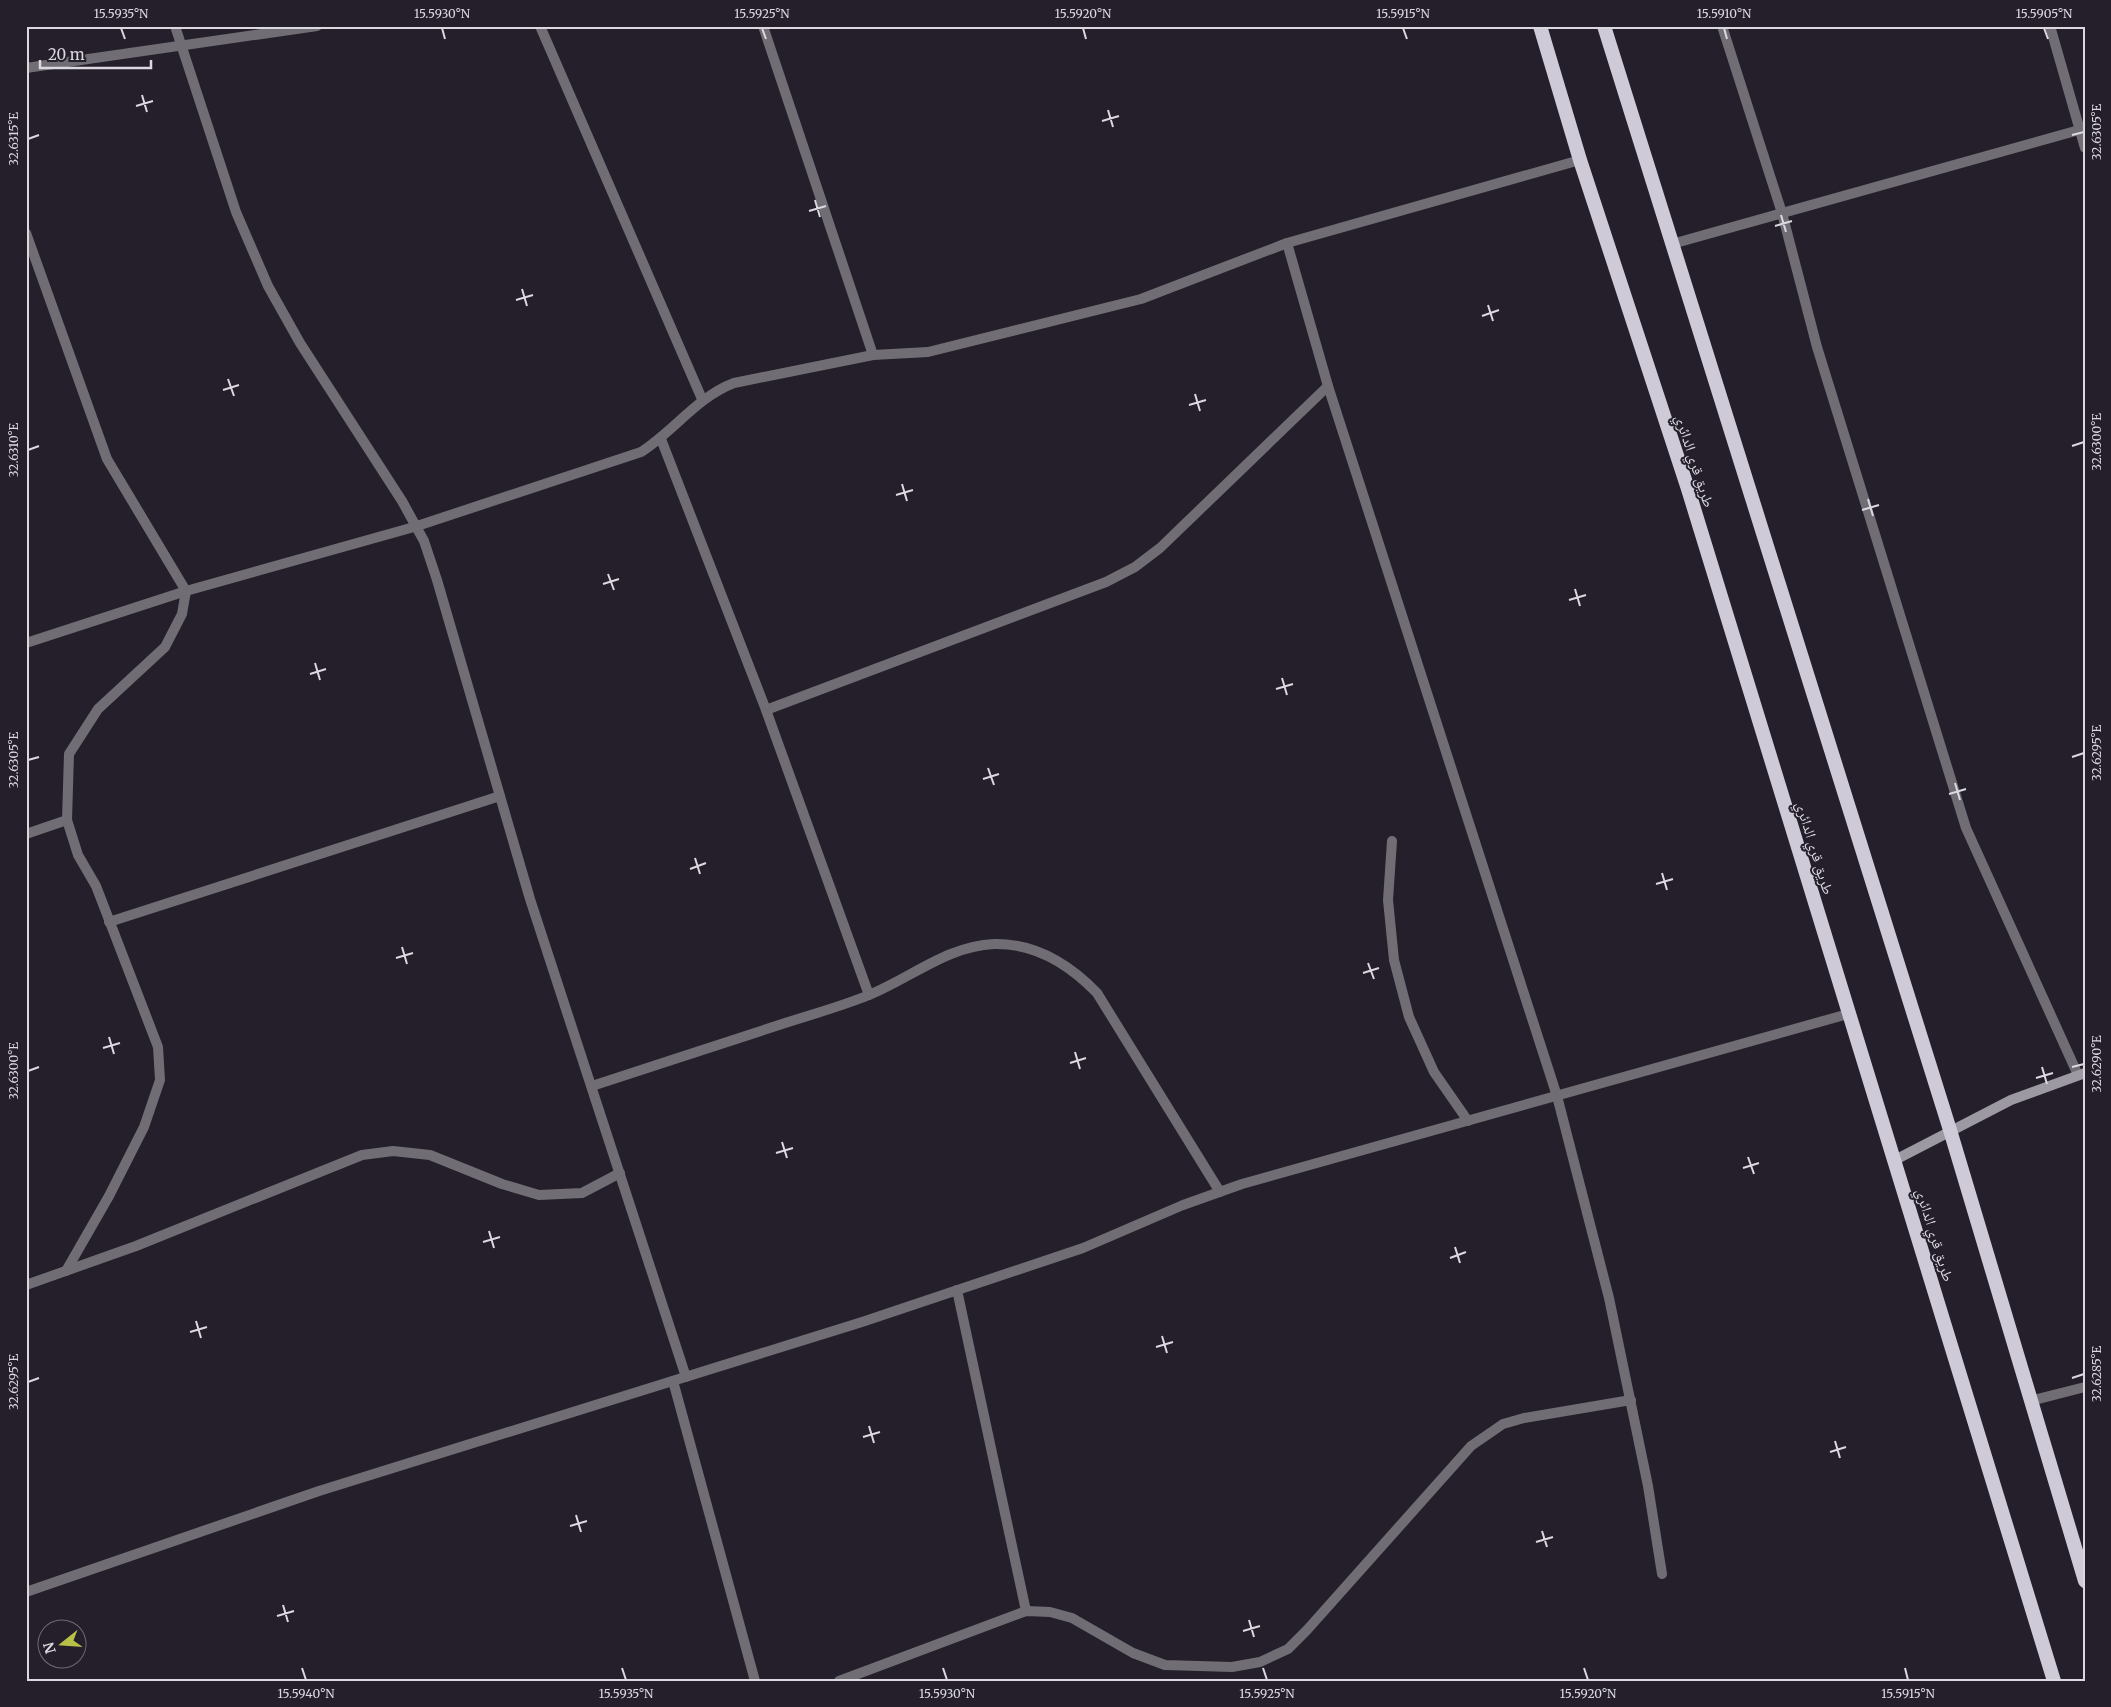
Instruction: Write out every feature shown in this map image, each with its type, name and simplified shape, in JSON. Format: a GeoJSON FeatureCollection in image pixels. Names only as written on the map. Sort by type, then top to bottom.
{"type":"FeatureCollection","features":[{"type":"Feature","properties":{"kind":"highway","name":"طريق قري الدائري"},"geometry":{"type":"LineString","coordinates":[[1540,26],[1580,160],[1688,489],[2054,1681]]}},
{"type":"Feature","properties":{"kind":"highway"},"geometry":{"type":"LineString","coordinates":[[1604,26],[1950,1130],[2085,1581]]}},
{"type":"Feature","properties":{"kind":"main road"},"geometry":{"type":"LineString","coordinates":[[1895,1160],[2011,1100],[2081,1074]]}},
{"type":"Feature","properties":{"kind":"street"},"geometry":{"type":"LineString","coordinates":[[175,26],[236,212],[268,286],[300,343],[402,501],[414,526],[424,541],[438,580],[530,899],[686,1377]]}},
{"type":"Feature","properties":{"kind":"street"},"geometry":{"type":"LineString","coordinates":[[26,68],[317,26]]}},
{"type":"Feature","properties":{"kind":"street"},"geometry":{"type":"LineString","coordinates":[[540,26],[702,399]]}},
{"type":"Feature","properties":{"kind":"street"},"geometry":{"type":"LineString","coordinates":[[763,26],[872,355]]}},
{"type":"Feature","properties":{"kind":"street"},"geometry":{"type":"LineString","coordinates":[[1722,26],[1782,213],[1817,347],[1966,828],[2081,1074]]}},
{"type":"Feature","properties":{"kind":"street"},"geometry":{"type":"LineString","coordinates":[[2050,26],[2085,148]]}},
{"type":"Feature","properties":{"kind":"street"},"geometry":{"type":"LineString","coordinates":[[1672,244],[2079,130]]}},
{"type":"Feature","properties":{"kind":"street"},"geometry":{"type":"LineString","coordinates":[[26,643],[186,591],[414,526],[641,452],[661,439],[702,399],[716,390],[734,384],[872,355],[928,352],[1141,299],[1287,244],[1580,160]]}},
{"type":"Feature","properties":{"kind":"street"},"geometry":{"type":"LineString","coordinates":[[26,233],[107,459],[186,591],[182,614],[165,647],[98,709],[69,754],[67,820],[78,855],[96,886],[158,1047],[160,1080],[144,1127],[109,1196],[66,1271]]}},
{"type":"Feature","properties":{"kind":"street"},"geometry":{"type":"LineString","coordinates":[[1287,244],[1328,386],[1557,1096],[1606,1288],[1631,1400],[1662,1574]]}},
{"type":"Feature","properties":{"kind":"street"},"geometry":{"type":"LineString","coordinates":[[766,710],[1106,582],[1135,567],[1160,548],[1328,386]]}},
{"type":"Feature","properties":{"kind":"street"},"geometry":{"type":"LineString","coordinates":[[661,439],[766,710],[869,995]]}},
{"type":"Feature","properties":{"kind":"street"},"geometry":{"type":"LineString","coordinates":[[109,922],[500,796]]}},
{"type":"Feature","properties":{"kind":"street"},"geometry":{"type":"LineString","coordinates":[[26,834],[67,820]]}},
{"type":"Feature","properties":{"kind":"street"},"geometry":{"type":"LineString","coordinates":[[1392,841],[1388,900],[1394,960],[1409,1017],[1434,1072],[1468,1121]]}},
{"type":"Feature","properties":{"kind":"street"},"geometry":{"type":"LineString","coordinates":[[592,1086],[869,995],[947,954],[971,947],[995,944],[1019,947],[1042,952],[1062,963],[1081,976],[1097,992],[1220,1192]]}},
{"type":"Feature","properties":{"kind":"street"},"geometry":{"type":"LineString","coordinates":[[26,1592],[318,1492],[686,1377],[1083,1248],[1220,1192],[1848,1014]]}},
{"type":"Feature","properties":{"kind":"street"},"geometry":{"type":"LineString","coordinates":[[26,1285],[136,1246],[362,1155],[393,1151],[430,1155],[502,1184],[539,1195],[582,1194],[620,1173]]}},
{"type":"Feature","properties":{"kind":"street"},"geometry":{"type":"LineString","coordinates":[[957,1290],[1026,1611]]}},
{"type":"Feature","properties":{"kind":"street"},"geometry":{"type":"LineString","coordinates":[[673,1381],[755,1681]]}},
{"type":"Feature","properties":{"kind":"street"},"geometry":{"type":"LineString","coordinates":[[2030,1401],[2085,1387]]}},
{"type":"Feature","properties":{"kind":"street"},"geometry":{"type":"LineString","coordinates":[[839,1681],[1026,1611],[1050,1612],[1072,1618],[1133,1653],[1165,1665],[1232,1667],[1260,1662],[1288,1649],[1307,1630],[1471,1446],[1485,1435],[1503,1424],[1524,1418],[1631,1400]]}}]}
